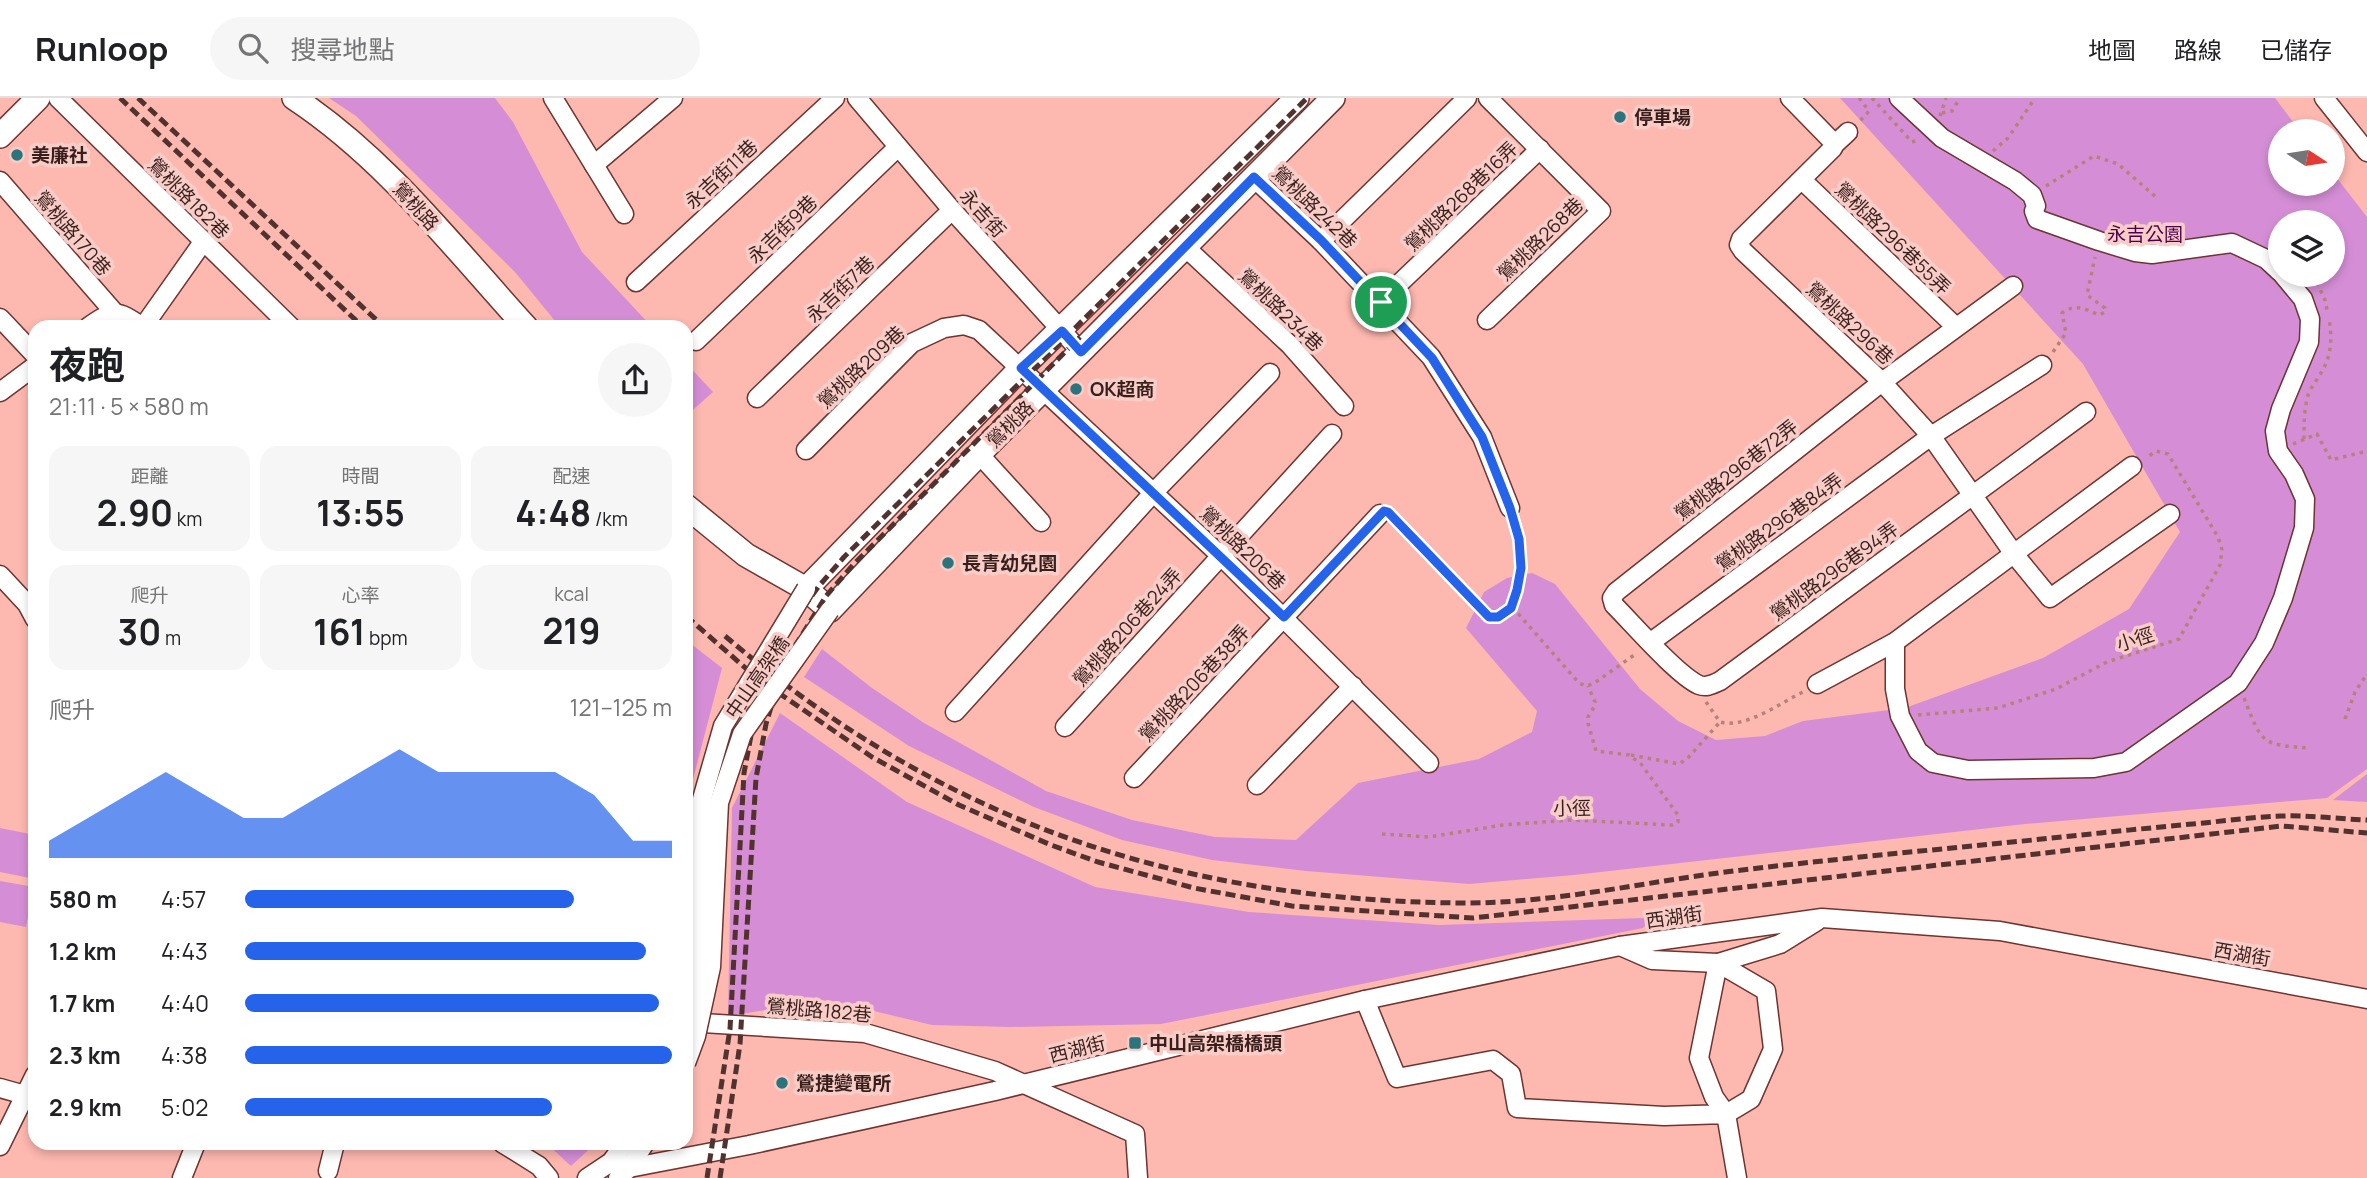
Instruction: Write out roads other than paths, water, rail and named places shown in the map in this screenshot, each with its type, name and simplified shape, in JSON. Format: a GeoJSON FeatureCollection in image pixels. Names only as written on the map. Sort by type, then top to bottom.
{"type":"FeatureCollection","features":[{"type":"Feature","properties":{"kind":"main road"},"geometry":{"type":"LineString","coordinates":[[0,136],[38,98]]}},
{"type":"Feature","properties":{"kind":"main road","name":"鶯桃路"},"geometry":{"type":"LineString","coordinates":[[294,98],[358,146],[397,184],[520,320]]}},
{"type":"Feature","properties":{"kind":"main road","name":"鶯桃路"},"geometry":{"type":"LineString","coordinates":[[806,589],[1021,368],[1062,331],[1297,98]]}},
{"type":"Feature","properties":{"kind":"main road","name":"鶯桃路"},"geometry":{"type":"LineString","coordinates":[[830,610],[979,454],[1333,98]]}},
{"type":"Feature","properties":{"kind":"main road"},"geometry":{"type":"LineString","coordinates":[[693,512],[746,555],[806,589],[830,610]]}},
{"type":"Feature","properties":{"kind":"street","name":"鶯桃路182巷"},"geometry":{"type":"LineString","coordinates":[[58,98],[284,320]]}},
{"type":"Feature","properties":{"kind":"street"},"geometry":{"type":"LineString","coordinates":[[553,98],[624,214]]}},
{"type":"Feature","properties":{"kind":"street"},"geometry":{"type":"LineString","coordinates":[[594,165],[673,98]]}},
{"type":"Feature","properties":{"kind":"street","name":"永吉街11巷"},"geometry":{"type":"LineString","coordinates":[[636,282],[835,98]]}},
{"type":"Feature","properties":{"kind":"street","name":"永吉街"},"geometry":{"type":"LineString","coordinates":[[857,98],[952,210],[1081,352]]}},
{"type":"Feature","properties":{"kind":"street"},"geometry":{"type":"LineString","coordinates":[[1321,240],[1467,98]]}},
{"type":"Feature","properties":{"kind":"street","name":"鶯桃路268巷"},"geometry":{"type":"LineString","coordinates":[[1487,320],[1601,211],[1488,98]]}},
{"type":"Feature","properties":{"kind":"street"},"geometry":{"type":"LineString","coordinates":[[1790,98],[1834,145]]}},
{"type":"Feature","properties":{"kind":"street"},"geometry":{"type":"LineString","coordinates":[[1899,98],[1942,138],[2015,181],[2034,204],[2037,219],[2135,252],[2163,254],[2232,243],[2268,261]]}},
{"type":"Feature","properties":{"kind":"street"},"geometry":{"type":"LineString","coordinates":[[2324,98],[2367,152]]}},
{"type":"Feature","properties":{"kind":"street","name":"鶯桃路296巷"},"geometry":{"type":"LineString","coordinates":[[1848,132],[1741,239],[1739,245],[1742,251],[1882,382],[1931,436],[2014,554],[2050,598],[2170,514]]}},
{"type":"Feature","properties":{"kind":"street","name":"永吉街9巷"},"geometry":{"type":"LineString","coordinates":[[696,341],[898,147]]}},
{"type":"Feature","properties":{"kind":"street","name":"鶯桃路268巷16弄"},"geometry":{"type":"LineString","coordinates":[[1381,302],[1539,149]]}},
{"type":"Feature","properties":{"kind":"street","name":"鶯桃路242巷"},"geometry":{"type":"LineString","coordinates":[[1254,177],[1321,240],[1432,358],[1482,437],[1510,508]]}},
{"type":"Feature","properties":{"kind":"street","name":"鶯桃路296巷55弄"},"geometry":{"type":"LineString","coordinates":[[1802,180],[1956,327]]}},
{"type":"Feature","properties":{"kind":"street","name":"鶯桃路170巷"},"geometry":{"type":"LineString","coordinates":[[0,181],[114,312]]}},
{"type":"Feature","properties":{"kind":"street","name":"永吉街7巷"},"geometry":{"type":"LineString","coordinates":[[757,398],[952,210]]}},
{"type":"Feature","properties":{"kind":"street"},"geometry":{"type":"LineString","coordinates":[[148,320],[203,242]]}},
{"type":"Feature","properties":{"kind":"street","name":"鶯桃路234巷"},"geometry":{"type":"LineString","coordinates":[[1184,246],[1290,345],[1344,406]]}},
{"type":"Feature","properties":{"kind":"street","name":"鶯桃路296巷72弄"},"geometry":{"type":"LineString","coordinates":[[1651,642],[1614,605],[1612,598],[1616,592],[1882,382],[2012,286]]}},
{"type":"Feature","properties":{"kind":"street"},"geometry":{"type":"LineString","coordinates":[[1895,642],[1895,689],[1900,716],[1918,751],[1933,763],[1968,770],[2094,768],[2126,762],[2238,683],[2264,643],[2283,598],[2304,528],[2305,499],[2294,474],[2278,451],[2275,431],[2309,342],[2310,319],[2303,299],[2293,287]]}},
{"type":"Feature","properties":{"kind":"street"},"geometry":{"type":"LineString","coordinates":[[98,320],[114,312],[133,320]]}},
{"type":"Feature","properties":{"kind":"street"},"geometry":{"type":"LineString","coordinates":[[0,318],[28,348]]}},
{"type":"Feature","properties":{"kind":"street","name":"鶯桃路209巷"},"geometry":{"type":"LineString","coordinates":[[806,450],[912,343],[944,328],[964,326],[979,330],[1021,368]]}},
{"type":"Feature","properties":{"kind":"street","name":"鶯桃路296巷84弄"},"geometry":{"type":"LineString","coordinates":[[1651,642],[1931,436],[2042,365]]}},
{"type":"Feature","properties":{"kind":"street","name":"鶯桃路206巷"},"geometry":{"type":"LineString","coordinates":[[1021,368],[1220,555],[1429,763]]}},
{"type":"Feature","properties":{"kind":"street"},"geometry":{"type":"LineString","coordinates":[[0,392],[28,371]]}},
{"type":"Feature","properties":{"kind":"street"},"geometry":{"type":"LineString","coordinates":[[955,712],[1154,492],[1270,373]]}},
{"type":"Feature","properties":{"kind":"street","name":"鶯桃路296巷94弄"},"geometry":{"type":"LineString","coordinates":[[1651,642],[1683,674],[1699,685],[1707,687],[1720,681],[2086,412]]}},
{"type":"Feature","properties":{"kind":"street","name":"鶯桃路206巷24弄"},"geometry":{"type":"LineString","coordinates":[[1065,727],[1332,434]]}},
{"type":"Feature","properties":{"kind":"street"},"geometry":{"type":"LineString","coordinates":[[979,454],[1041,522]]}},
{"type":"Feature","properties":{"kind":"street"},"geometry":{"type":"LineString","coordinates":[[1817,684],[1895,642],[2132,466]]}},
{"type":"Feature","properties":{"kind":"street","name":"鶯桃路206巷38弄"},"geometry":{"type":"LineString","coordinates":[[1134,778],[1380,514]]}},
{"type":"Feature","properties":{"kind":"street"},"geometry":{"type":"LineString","coordinates":[[0,575],[28,603]]}},
{"type":"Feature","properties":{"kind":"street","name":"中山高架橋"},"geometry":{"type":"LineString","coordinates":[[693,972],[702,799],[712,763],[723,726],[806,589]]}},
{"type":"Feature","properties":{"kind":"street","name":"中山高架橋"},"geometry":{"type":"LineString","coordinates":[[693,1044],[711,967],[719,803],[743,734],[830,610]]}},
{"type":"Feature","properties":{"kind":"street"},"geometry":{"type":"LineString","coordinates":[[1257,785],[1353,686]]}},
{"type":"Feature","properties":{"kind":"street"},"geometry":{"type":"LineString","coordinates":[[1620,946],[1652,960],[1718,963],[1780,944],[1822,918]]}},
{"type":"Feature","properties":{"kind":"street","name":"西湖街"},"geometry":{"type":"LineString","coordinates":[[619,1169],[749,1145],[995,1091],[1365,1000],[1620,946],[1822,918],[2000,931],[2367,999]]}},
{"type":"Feature","properties":{"kind":"street"},"geometry":{"type":"LineString","coordinates":[[1718,963],[1699,1058],[1714,1097],[1726,1114],[1737,1178]]}},
{"type":"Feature","properties":{"kind":"street"},"geometry":{"type":"LineString","coordinates":[[1365,1000],[1397,1078],[1493,1060],[1511,1074],[1517,1108],[1664,1116],[1726,1114],[1751,1099],[1773,1049],[1766,991],[1718,963]]}},
{"type":"Feature","properties":{"kind":"street","name":"鶯桃路182巷"},"geometry":{"type":"LineString","coordinates":[[693,1022],[865,1033],[995,1071],[1135,1134],[1139,1178]]}},
{"type":"Feature","properties":{"kind":"street"},"geometry":{"type":"LineString","coordinates":[[8,1083],[25,1095]]}},
{"type":"Feature","properties":{"kind":"street"},"geometry":{"type":"LineString","coordinates":[[0,1146],[28,1089]]}},
{"type":"Feature","properties":{"kind":"street"},"geometry":{"type":"LineString","coordinates":[[182,1178],[193,1150]]}},
{"type":"Feature","properties":{"kind":"street"},"geometry":{"type":"LineString","coordinates":[[327,1171],[333,1150]]}},
{"type":"Feature","properties":{"kind":"street"},"geometry":{"type":"LineString","coordinates":[[513,1150],[539,1166],[549,1178]]}},
{"type":"Feature","properties":{"kind":"street"},"geometry":{"type":"LineString","coordinates":[[619,1169],[623,1150]]}},
{"type":"Feature","properties":{"kind":"street"},"geometry":{"type":"LineString","coordinates":[[587,1178],[619,1169],[638,1150]]}},
{"type":"Feature","properties":{"kind":"railway"},"geometry":{"type":"LineString","coordinates":[[120,98],[356,320]]}},
{"type":"Feature","properties":{"kind":"railway"},"geometry":{"type":"LineString","coordinates":[[138,98],[376,320]]}},
{"type":"Feature","properties":{"kind":"railway"},"geometry":{"type":"LineString","coordinates":[[707,1178],[730,1029],[744,773],[762,687],[776,651],[796,617],[844,557],[1307,98]]}},
{"type":"Feature","properties":{"kind":"railway"},"geometry":{"type":"LineString","coordinates":[[720,1178],[740,1044],[756,778],[766,724],[784,664],[826,596],[853,565],[1080,337]]}},
{"type":"Feature","properties":{"kind":"railway"},"geometry":{"type":"LineString","coordinates":[[693,622],[757,678],[872,757],[959,805],[1051,845],[1098,862],[1194,888],[1292,906],[1473,918],[2282,826],[2367,833]]}},
{"type":"Feature","properties":{"kind":"railway"},"geometry":{"type":"LineString","coordinates":[[725,636],[808,701],[892,756],[979,801],[1068,838],[1161,866],[1256,886],[1356,898],[1460,903],[1529,900],[1771,867],[2272,816],[2367,820]]}},
{"type":"Feature","properties":{"kind":"place","name":"停車場"},"geometry":{"type":"Point","coordinates":[1620,117]}},
{"type":"Feature","properties":{"kind":"place","name":"美廉社"},"geometry":{"type":"Point","coordinates":[17,155]}},
{"type":"Feature","properties":{"kind":"place","name":"OK超商"},"geometry":{"type":"Point","coordinates":[1076,389]}},
{"type":"Feature","properties":{"kind":"place","name":"長青幼兒園"},"geometry":{"type":"Point","coordinates":[948,563]}},
{"type":"Feature","properties":{"kind":"place","name":"中山高架橋橋頭"},"geometry":{"type":"Point","coordinates":[1135,1043]}},
{"type":"Feature","properties":{"kind":"place","name":"鶯捷變電所"},"geometry":{"type":"Point","coordinates":[782,1083]}},
{"type":"Feature","properties":{"kind":"park label","name":"永吉公園"},"geometry":{"type":"Point","coordinates":[2145,234]}}]}
